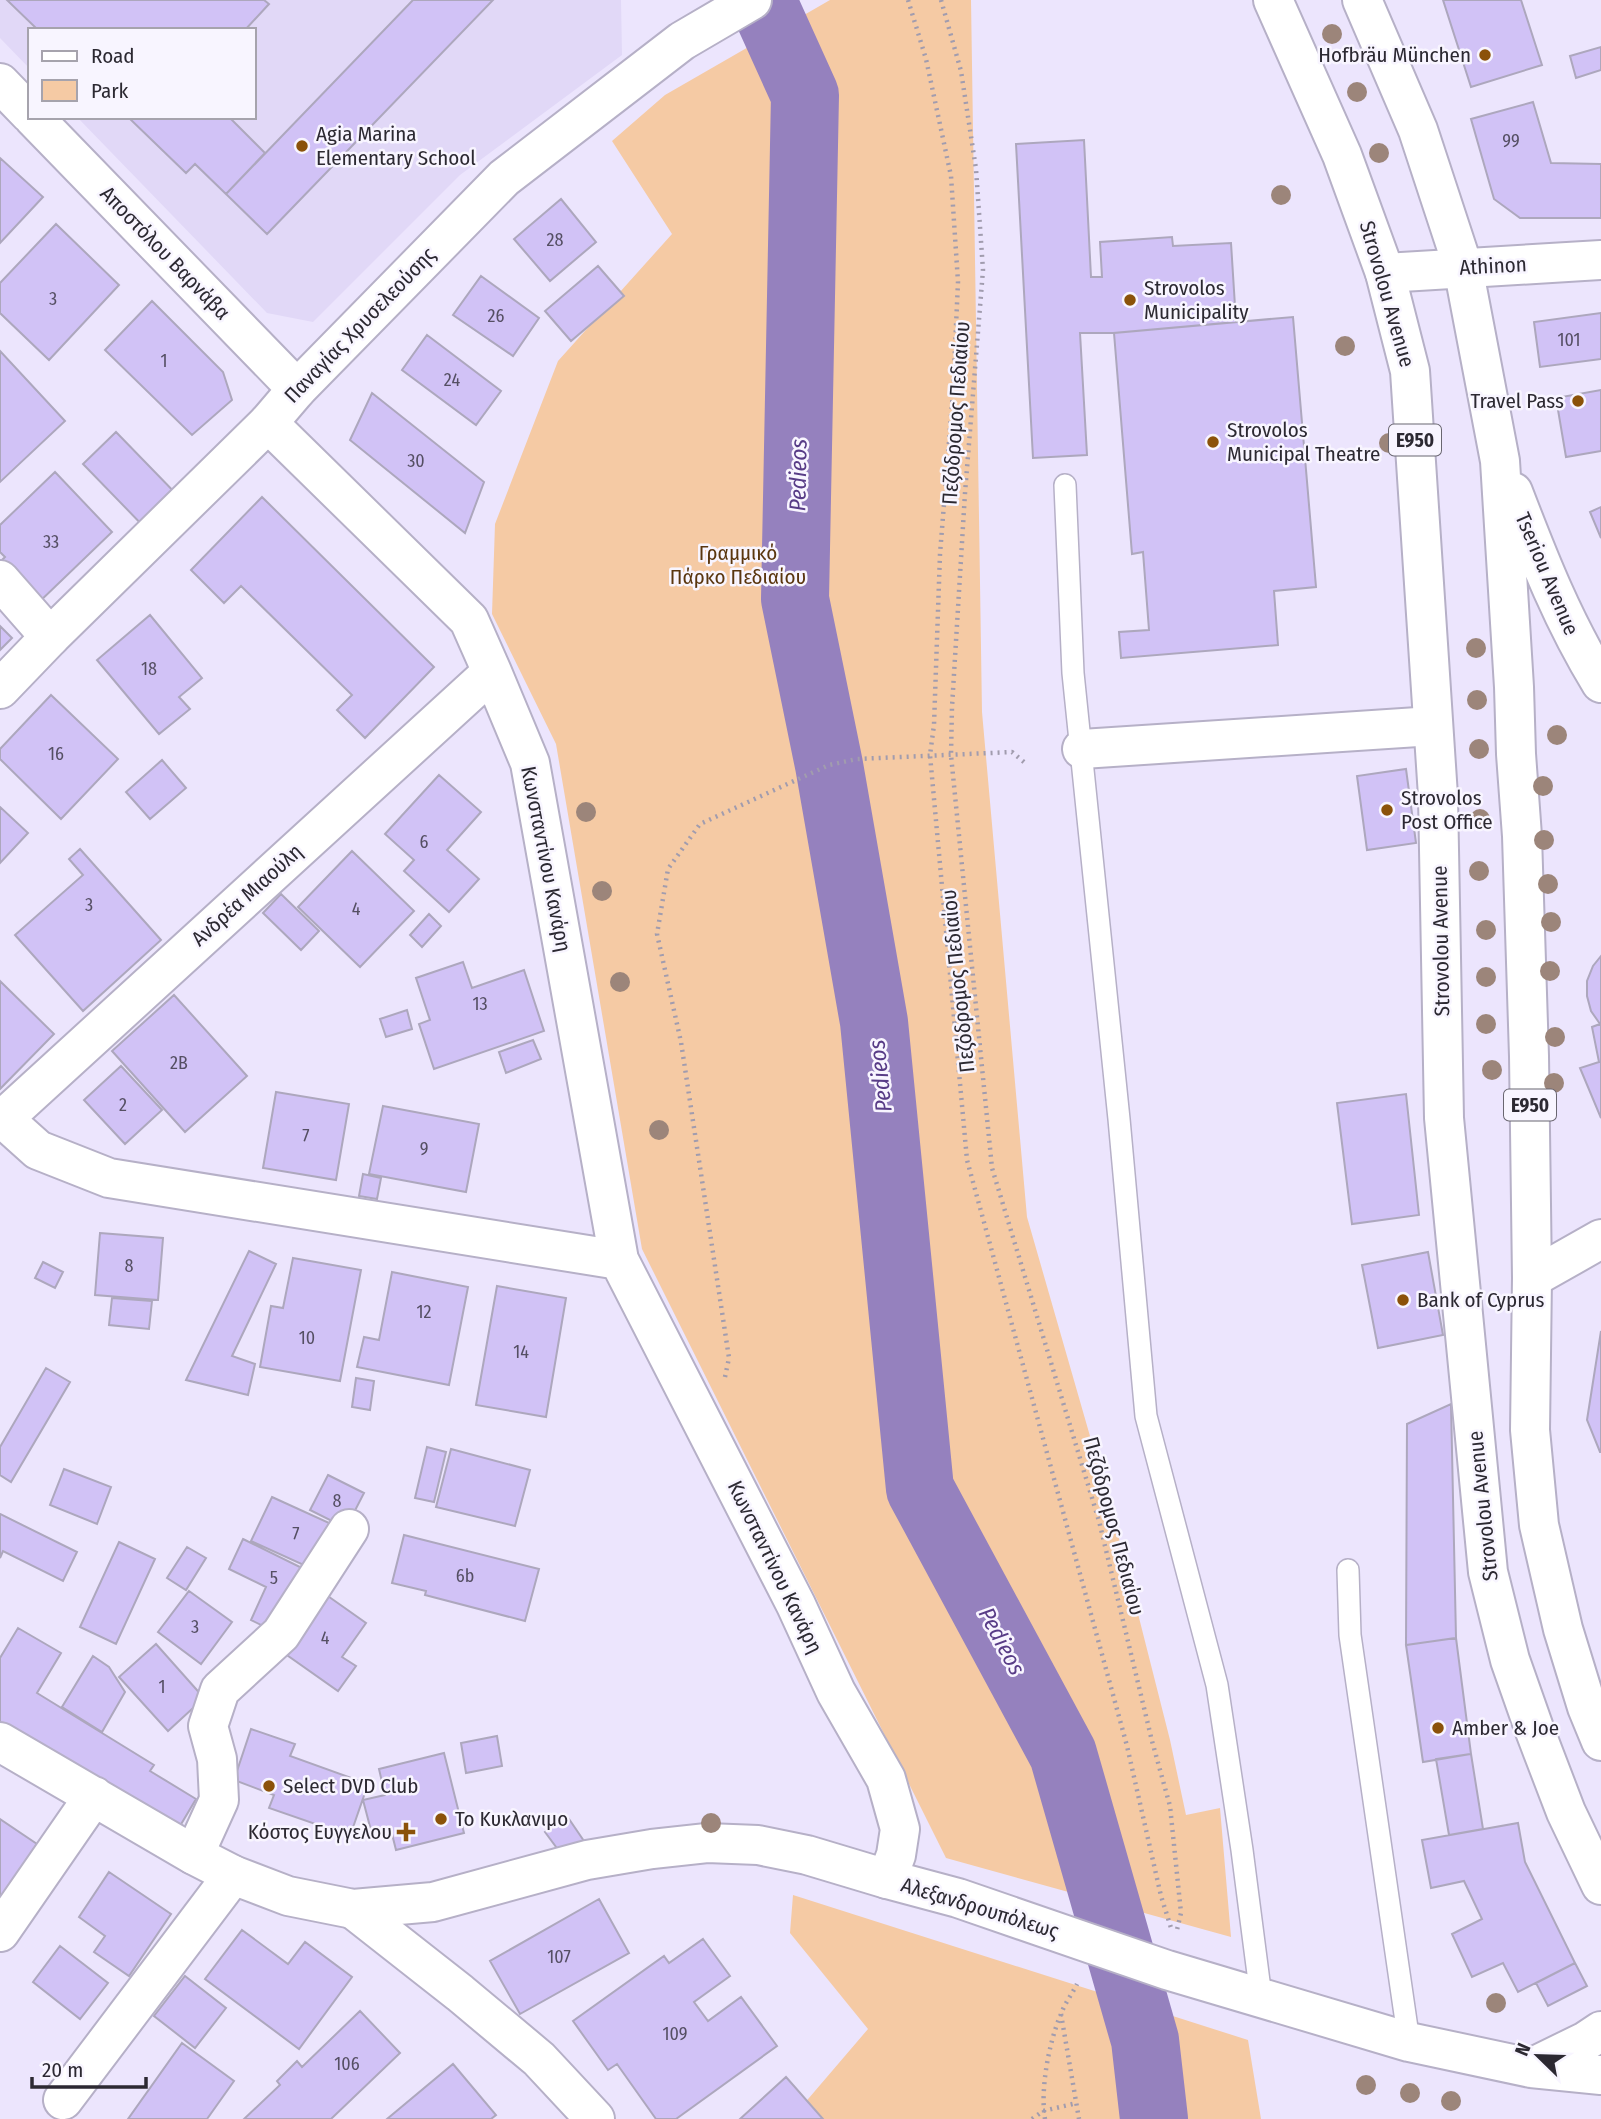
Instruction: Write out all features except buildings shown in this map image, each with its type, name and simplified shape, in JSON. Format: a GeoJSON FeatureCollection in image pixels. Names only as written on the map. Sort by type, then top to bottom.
{"type":"FeatureCollection","features":[{"type":"Feature","properties":{"kind":"street","name":"Παναγίας Χρυσελεούσης"},"geometry":{"type":"LineString","coordinates":[[0,689],[268,423],[296,389],[504,178],[682,41],[752,0]]}},
{"type":"Feature","properties":{"kind":"street","name":"Strovolou Avenue"},"geometry":{"type":"LineString","coordinates":[[1273,0],[1342,155],[1385,273],[1410,371],[1438,796],[1444,1118],[1488,1572],[1510,1660],[1535,1731],[1566,1812],[1601,1885]]}},
{"type":"Feature","properties":{"kind":"street","name":"E950"},"geometry":{"type":"LineString","coordinates":[[1362,0],[1418,130],[1463,267],[1500,461],[1522,836],[1529,1056],[1532,1278],[1530,1430],[1539,1525],[1563,1629],[1587,1707],[1601,1741]]}},
{"type":"Feature","properties":{"kind":"street","name":"Αποστόλου Βαρνάβα"},"geometry":{"type":"LineString","coordinates":[[0,83],[28,113]]}},
{"type":"Feature","properties":{"kind":"street","name":"Αποστόλου Βαρνάβα"},"geometry":{"type":"LineString","coordinates":[[34,119],[296,389]]}},
{"type":"Feature","properties":{"kind":"street","name":"Athinon"},"geometry":{"type":"LineString","coordinates":[[1385,273],[1601,260]]}},
{"type":"Feature","properties":{"kind":"street","name":"Κωνσταντίνου Κανάρη"},"geometry":{"type":"LineString","coordinates":[[268,423],[469,620],[492,672],[530,763],[619,1260],[796,1605],[836,1692],[886,1779],[900,1829],[896,1856],[887,1880]]}},
{"type":"Feature","properties":{"kind":"street","name":"Tseriou Avenue"},"geometry":{"type":"LineString","coordinates":[[1500,461],[1550,588],[1580,649],[1601,683]]}},
{"type":"Feature","properties":{"kind":"street"},"geometry":{"type":"LineString","coordinates":[[0,580],[50,637]]}},
{"type":"Feature","properties":{"kind":"street","name":"Ανδρέα Μιαούλη"},"geometry":{"type":"LineString","coordinates":[[1,1118],[492,672]]}},
{"type":"Feature","properties":{"kind":"street"},"geometry":{"type":"LineString","coordinates":[[1082,749],[1433,726]]}},
{"type":"Feature","properties":{"kind":"street"},"geometry":{"type":"LineString","coordinates":[[1,1118],[38,1150],[109,1178],[619,1260]]}},
{"type":"Feature","properties":{"kind":"street"},"geometry":{"type":"LineString","coordinates":[[1532,1278],[1601,1238]]}},
{"type":"Feature","properties":{"kind":"street"},"geometry":{"type":"LineString","coordinates":[[194,1855],[219,1800],[217,1759],[208,1726],[220,1690],[281,1634],[349,1529]]}},
{"type":"Feature","properties":{"kind":"street"},"geometry":{"type":"LineString","coordinates":[[0,1742],[233,1875],[288,1896],[353,1909],[539,2059],[595,2119]]}},
{"type":"Feature","properties":{"kind":"street"},"geometry":{"type":"LineString","coordinates":[[0,1932],[94,1796]]}},
{"type":"Feature","properties":{"kind":"street","name":"Αλεξανδρουπόλεως"},"geometry":{"type":"LineString","coordinates":[[353,1909],[433,1902],[587,1860],[652,1849],[707,1843],[758,1845],[807,1855],[887,1880],[1176,1955],[1261,1997],[1409,2042],[1531,2068],[1601,2075]]}},
{"type":"Feature","properties":{"kind":"street"},"geometry":{"type":"LineString","coordinates":[[63,2100],[233,1875]]}},
{"type":"Feature","properties":{"kind":"street"},"geometry":{"type":"LineString","coordinates":[[1531,2068],[1586,2042],[1601,2031]]}},
{"type":"Feature","properties":{"kind":"lane"},"geometry":{"type":"LineString","coordinates":[[1065,485],[1073,673],[1146,1416],[1217,1685],[1261,1997]]}},
{"type":"Feature","properties":{"kind":"lane"},"geometry":{"type":"LineString","coordinates":[[1348,1570],[1350,1635],[1409,2042]]}},
{"type":"Feature","properties":{"kind":"path"},"geometry":{"type":"LineString","coordinates":[[908,0],[926,59],[951,176],[958,282],[953,392],[940,554],[934,725],[930,755],[967,1160],[1127,1745],[1176,1955]]}},
{"type":"Feature","properties":{"kind":"path","name":"Πεζόδρομος Πεδιαίου"},"geometry":{"type":"LineString","coordinates":[[941,0],[963,83],[976,169],[983,270],[965,493],[951,755],[992,1168],[1099,1521],[1170,1806],[1181,1913],[1176,1955]]}},
{"type":"Feature","properties":{"kind":"path"},"geometry":{"type":"LineString","coordinates":[[710,1439],[729,1358],[681,1042],[657,934],[668,869],[701,824],[829,765],[857,759],[1012,752],[1024,762]]}},
{"type":"Feature","properties":{"kind":"path"},"geometry":{"type":"LineString","coordinates":[[1045,2119],[1046,2071],[1061,2013],[1077,1984]]}},
{"type":"Feature","properties":{"kind":"path"},"geometry":{"type":"LineString","coordinates":[[1061,2013],[1079,2119]]}},
{"type":"Feature","properties":{"kind":"path"},"geometry":{"type":"LineString","coordinates":[[1032,2119],[1044,2111],[1077,2103]]}},
{"type":"Feature","properties":{"kind":"shaded area","name":"Agia Marina Elementary School"},"geometry":{"type":"Polygon","coordinates":[[[0,0],[621,0],[622,55],[460,175],[313,322],[267,313],[79,119],[256,119],[256,28],[28,28],[28,67],[0,38],[0,0]]]}},
{"type":"Feature","properties":{"kind":"green space","name":"Γραμμικό Πάρκο Πεδιαίου"},"geometry":{"type":"Polygon","coordinates":[[[830,0],[971,0],[982,712],[1027,1217],[1115,1523],[1170,1740],[1186,1815],[1220,1808],[1231,1937],[946,1858],[642,1249],[556,744],[492,614],[495,524],[558,361],[672,234],[612,141],[665,95],[830,0]]]}},
{"type":"Feature","properties":{"kind":"green space"},"geometry":{"type":"Polygon","coordinates":[[[793,1895],[1248,2040],[1261,2119],[791,2119],[868,2029],[790,1933],[793,1895]]]}},
{"type":"Feature","properties":{"kind":"waterway","name":"Pedieos"},"geometry":{"type":"LineString","coordinates":[[762,0],[805,95],[795,599],[829,765],[874,1022],[920,1489],[1063,1754],[1145,2040],[1154,2119]]}},
{"type":"Feature","properties":{"kind":"place","name":"Hofbräu München"},"geometry":{"type":"Point","coordinates":[1485,55]}},
{"type":"Feature","properties":{"kind":"place","name":"Agia Marina Elementary School"},"geometry":{"type":"Point","coordinates":[302,146]}},
{"type":"Feature","properties":{"kind":"place","name":"Strovolos Municipality"},"geometry":{"type":"Point","coordinates":[1130,300]}},
{"type":"Feature","properties":{"kind":"place","name":"Travel Pass"},"geometry":{"type":"Point","coordinates":[1578,401]}},
{"type":"Feature","properties":{"kind":"place","name":"Strovolos Municipal Theatre"},"geometry":{"type":"Point","coordinates":[1213,442]}},
{"type":"Feature","properties":{"kind":"place","name":"Strovolos Post Office"},"geometry":{"type":"Point","coordinates":[1387,810]}},
{"type":"Feature","properties":{"kind":"place","name":"Bank of Cyprus"},"geometry":{"type":"Point","coordinates":[1403,1300]}},
{"type":"Feature","properties":{"kind":"place","name":"Amber & Joe"},"geometry":{"type":"Point","coordinates":[1438,1728]}},
{"type":"Feature","properties":{"kind":"place","name":"Select DVD Club"},"geometry":{"type":"Point","coordinates":[269,1786]}},
{"type":"Feature","properties":{"kind":"place","name":"Το Κυκλανιμο"},"geometry":{"type":"Point","coordinates":[441,1819]}},
{"type":"Feature","properties":{"kind":"place","name":"Κόστος Ευγγελου"},"geometry":{"type":"Point","coordinates":[406,1832]}}]}
